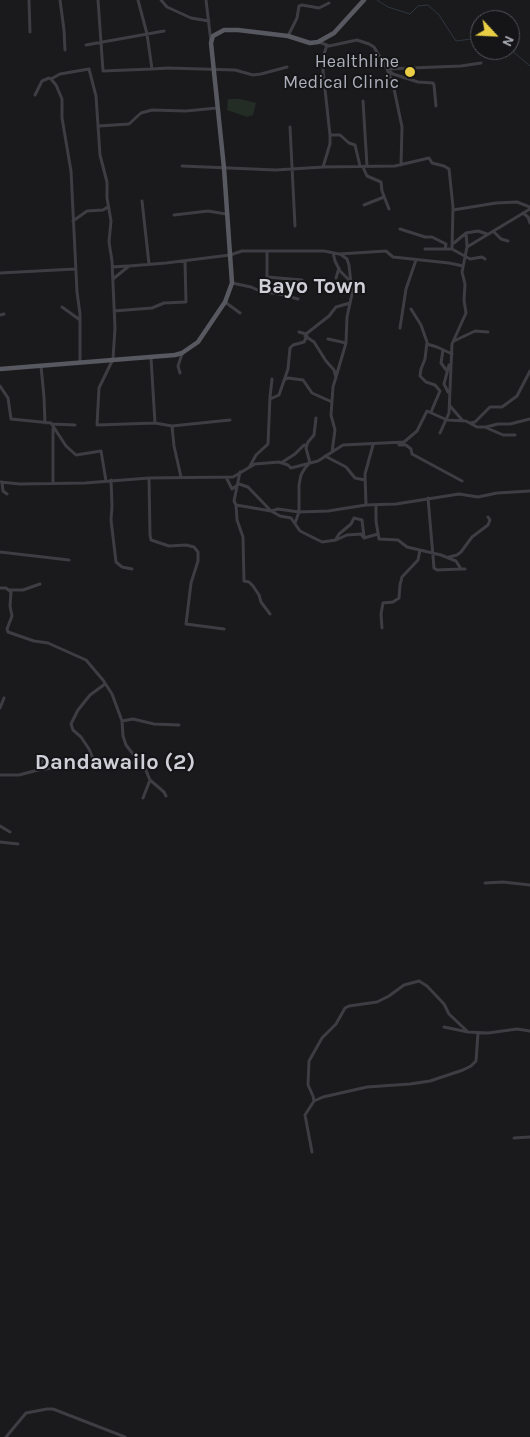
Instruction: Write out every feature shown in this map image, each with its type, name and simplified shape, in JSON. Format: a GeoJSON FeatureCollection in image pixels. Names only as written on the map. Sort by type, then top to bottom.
{"type":"FeatureCollection","features":[{"type":"Feature","properties":{"kind":"main road"},"geometry":{"type":"LineString","coordinates":[[0,369],[182,354],[198,342],[225,302],[232,283],[224,168],[211,43],[213,36],[224,30],[263,32],[288,36],[310,43],[318,42],[334,33],[364,0]]}},
{"type":"Feature","properties":{"kind":"street"},"geometry":{"type":"LineString","coordinates":[[29,0],[30,32]]}},
{"type":"Feature","properties":{"kind":"street"},"geometry":{"type":"LineString","coordinates":[[60,0],[65,50]]}},
{"type":"Feature","properties":{"kind":"street"},"geometry":{"type":"LineString","coordinates":[[98,0],[103,71],[213,69],[235,70],[254,75],[287,67]]}},
{"type":"Feature","properties":{"kind":"street"},"geometry":{"type":"LineString","coordinates":[[138,0],[147,34],[152,69]]}},
{"type":"Feature","properties":{"kind":"street"},"geometry":{"type":"LineString","coordinates":[[161,0],[167,7],[191,18],[209,21]]}},
{"type":"Feature","properties":{"kind":"street"},"geometry":{"type":"LineString","coordinates":[[206,0],[211,43]]}},
{"type":"Feature","properties":{"kind":"street"},"geometry":{"type":"LineString","coordinates":[[288,36],[297,18],[299,6],[319,8],[329,2]]}},
{"type":"Feature","properties":{"kind":"street"},"geometry":{"type":"LineString","coordinates":[[86,45],[164,31]]}},
{"type":"Feature","properties":{"kind":"street"},"geometry":{"type":"LineString","coordinates":[[318,42],[327,45],[338,45],[358,40],[374,47],[387,69],[393,84],[402,127],[401,165]]}},
{"type":"Feature","properties":{"kind":"street"},"geometry":{"type":"LineString","coordinates":[[323,167],[330,144],[323,71],[324,54],[327,45]]}},
{"type":"Feature","properties":{"kind":"street"},"geometry":{"type":"LineString","coordinates":[[387,69],[461,66],[481,63]]}},
{"type":"Feature","properties":{"kind":"street"},"geometry":{"type":"LineString","coordinates":[[35,95],[44,79],[51,79],[60,74],[89,69],[96,96],[100,155],[107,182],[111,222],[109,242],[114,312],[113,359],[99,388],[98,425],[156,423],[172,426],[230,420]]}},
{"type":"Feature","properties":{"kind":"street"},"geometry":{"type":"LineString","coordinates":[[387,69],[397,75],[418,82],[432,83],[434,85],[436,106]]}},
{"type":"Feature","properties":{"kind":"street"},"geometry":{"type":"LineString","coordinates":[[51,79],[59,90],[62,99],[62,118],[71,171],[80,321],[80,363]]}},
{"type":"Feature","properties":{"kind":"street"},"geometry":{"type":"LineString","coordinates":[[363,101],[363,166]]}},
{"type":"Feature","properties":{"kind":"street"},"geometry":{"type":"LineString","coordinates":[[99,126],[129,124],[142,113],[152,110],[186,111],[217,108]]}},
{"type":"Feature","properties":{"kind":"street"},"geometry":{"type":"LineString","coordinates":[[290,127],[295,226]]}},
{"type":"Feature","properties":{"kind":"street"},"geometry":{"type":"LineString","coordinates":[[330,135],[340,135],[349,143],[355,145],[367,176],[381,182],[389,209]]}},
{"type":"Feature","properties":{"kind":"street"},"geometry":{"type":"LineString","coordinates":[[182,166],[268,170],[401,165],[429,158],[432,163],[446,167],[450,174],[453,210],[452,250]]}},
{"type":"Feature","properties":{"kind":"street"},"geometry":{"type":"LineString","coordinates":[[364,205],[384,197]]}},
{"type":"Feature","properties":{"kind":"street"},"geometry":{"type":"LineString","coordinates":[[142,201],[149,264]]}},
{"type":"Feature","properties":{"kind":"street"},"geometry":{"type":"LineString","coordinates":[[453,210],[496,203],[517,202],[530,208]]}},
{"type":"Feature","properties":{"kind":"street"},"geometry":{"type":"LineString","coordinates":[[73,221],[87,211],[103,210],[108,207]]}},
{"type":"Feature","properties":{"kind":"street"},"geometry":{"type":"LineString","coordinates":[[467,247],[530,208]]}},
{"type":"Feature","properties":{"kind":"street"},"geometry":{"type":"LineString","coordinates":[[174,215],[208,211],[226,214]]}},
{"type":"Feature","properties":{"kind":"street"},"geometry":{"type":"LineString","coordinates":[[522,213],[528,217],[530,223]]}},
{"type":"Feature","properties":{"kind":"street"},"geometry":{"type":"LineString","coordinates":[[400,229],[425,237],[432,237],[446,244],[445,249]]}},
{"type":"Feature","properties":{"kind":"street"},"geometry":{"type":"LineString","coordinates":[[453,243],[466,233],[478,231],[487,234]]}},
{"type":"Feature","properties":{"kind":"street"},"geometry":{"type":"LineString","coordinates":[[493,232],[501,239],[508,241]]}},
{"type":"Feature","properties":{"kind":"street"},"geometry":{"type":"LineString","coordinates":[[440,433],[447,420],[453,341],[466,313],[464,300],[466,288],[462,266],[466,256],[466,233]]}},
{"type":"Feature","properties":{"kind":"street"},"geometry":{"type":"LineString","coordinates":[[425,249],[452,250],[470,259],[482,257],[486,259]]}},
{"type":"Feature","properties":{"kind":"street"},"geometry":{"type":"LineString","coordinates":[[112,267],[185,261],[230,255],[242,251],[324,251],[339,254],[386,251],[393,258],[462,266]]}},
{"type":"Feature","properties":{"kind":"street"},"geometry":{"type":"LineString","coordinates":[[267,251],[266,276],[302,280]]}},
{"type":"Feature","properties":{"kind":"street"},"geometry":{"type":"LineString","coordinates":[[332,253],[334,261],[350,282]]}},
{"type":"Feature","properties":{"kind":"street"},"geometry":{"type":"LineString","coordinates":[[332,452],[335,430],[331,415],[333,387],[346,343],[348,312],[352,294],[349,265],[347,259],[339,254]]}},
{"type":"Feature","properties":{"kind":"street"},"geometry":{"type":"LineString","coordinates":[[400,328],[406,290],[416,260]]}},
{"type":"Feature","properties":{"kind":"street"},"geometry":{"type":"LineString","coordinates":[[114,312],[152,308],[164,303],[186,302],[185,261]]}},
{"type":"Feature","properties":{"kind":"street"},"geometry":{"type":"LineString","coordinates":[[112,280],[129,266]]}},
{"type":"Feature","properties":{"kind":"street"},"geometry":{"type":"LineString","coordinates":[[336,278],[339,267]]}},
{"type":"Feature","properties":{"kind":"street"},"geometry":{"type":"LineString","coordinates":[[0,273],[76,270]]}},
{"type":"Feature","properties":{"kind":"street"},"geometry":{"type":"LineString","coordinates":[[232,283],[251,287],[262,292],[298,299]]}},
{"type":"Feature","properties":{"kind":"street"},"geometry":{"type":"LineString","coordinates":[[225,302],[240,313]]}},
{"type":"Feature","properties":{"kind":"street"},"geometry":{"type":"LineString","coordinates":[[302,343],[304,342],[305,335],[320,324],[336,307],[350,304]]}},
{"type":"Feature","properties":{"kind":"street"},"geometry":{"type":"LineString","coordinates":[[342,305],[348,312]]}},
{"type":"Feature","properties":{"kind":"street"},"geometry":{"type":"LineString","coordinates":[[62,307],[80,321]]}},
{"type":"Feature","properties":{"kind":"street"},"geometry":{"type":"LineString","coordinates":[[410,309],[422,325],[427,344],[420,376],[426,382],[434,385],[440,392],[431,412]]}},
{"type":"Feature","properties":{"kind":"street"},"geometry":{"type":"LineString","coordinates":[[453,341],[475,330],[488,332]]}},
{"type":"Feature","properties":{"kind":"street"},"geometry":{"type":"LineString","coordinates":[[299,332],[314,342],[326,362],[334,370],[337,378]]}},
{"type":"Feature","properties":{"kind":"street"},"geometry":{"type":"LineString","coordinates":[[328,339],[346,343]]}},
{"type":"Feature","properties":{"kind":"street"},"geometry":{"type":"LineString","coordinates":[[270,399],[279,395],[288,369],[292,345],[314,342]]}},
{"type":"Feature","properties":{"kind":"street"},"geometry":{"type":"LineString","coordinates":[[427,344],[452,354]]}},
{"type":"Feature","properties":{"kind":"street"},"geometry":{"type":"LineString","coordinates":[[443,350],[441,363],[447,371]]}},
{"type":"Feature","properties":{"kind":"street"},"geometry":{"type":"LineString","coordinates":[[180,373],[178,366],[182,354]]}},
{"type":"Feature","properties":{"kind":"street"},"geometry":{"type":"LineString","coordinates":[[151,358],[156,423]]}},
{"type":"Feature","properties":{"kind":"street"},"geometry":{"type":"LineString","coordinates":[[448,393],[444,384],[451,360]]}},
{"type":"Feature","properties":{"kind":"street"},"geometry":{"type":"LineString","coordinates":[[41,366],[44,423]]}},
{"type":"Feature","properties":{"kind":"street"},"geometry":{"type":"LineString","coordinates":[[469,423],[475,422],[490,407],[502,406],[517,396],[530,371]]}},
{"type":"Feature","properties":{"kind":"street"},"geometry":{"type":"LineString","coordinates":[[284,380],[288,378],[303,380],[312,393],[332,402]]}},
{"type":"Feature","properties":{"kind":"street"},"geometry":{"type":"LineString","coordinates":[[250,466],[256,455],[268,444],[272,379]]}},
{"type":"Feature","properties":{"kind":"street"},"geometry":{"type":"LineString","coordinates":[[0,386],[8,398],[10,420],[44,423],[52,426],[75,425]]}},
{"type":"Feature","properties":{"kind":"street"},"geometry":{"type":"LineString","coordinates":[[449,405],[463,421]]}},
{"type":"Feature","properties":{"kind":"street"},"geometry":{"type":"LineString","coordinates":[[7,494],[3,491],[1,482],[20,484],[85,483],[149,478],[233,477],[255,464],[281,463],[291,468],[318,461],[342,445],[404,442],[416,431],[426,411],[447,420],[463,421],[503,435],[515,435]]}},
{"type":"Feature","properties":{"kind":"street"},"geometry":{"type":"LineString","coordinates":[[281,463],[296,454],[304,445],[307,445],[314,435],[316,418]]}},
{"type":"Feature","properties":{"kind":"street"},"geometry":{"type":"LineString","coordinates":[[486,428],[498,424],[530,420]]}},
{"type":"Feature","properties":{"kind":"street"},"geometry":{"type":"LineString","coordinates":[[52,426],[66,446],[76,455],[102,452],[106,481]]}},
{"type":"Feature","properties":{"kind":"street"},"geometry":{"type":"LineString","coordinates":[[52,426],[53,483]]}},
{"type":"Feature","properties":{"kind":"street"},"geometry":{"type":"LineString","coordinates":[[172,426],[174,446],[181,477]]}},
{"type":"Feature","properties":{"kind":"street"},"geometry":{"type":"LineString","coordinates":[[393,444],[406,446],[411,449],[412,454],[417,458],[462,482]]}},
{"type":"Feature","properties":{"kind":"street"},"geometry":{"type":"LineString","coordinates":[[307,445],[310,463]]}},
{"type":"Feature","properties":{"kind":"street"},"geometry":{"type":"LineString","coordinates":[[366,505],[365,474],[373,445]]}},
{"type":"Feature","properties":{"kind":"street"},"geometry":{"type":"LineString","coordinates":[[324,456],[346,467],[355,478],[365,480]]}},
{"type":"Feature","properties":{"kind":"street"},"geometry":{"type":"LineString","coordinates":[[295,524],[300,512],[300,480],[303,470],[310,463]]}},
{"type":"Feature","properties":{"kind":"street"},"geometry":{"type":"LineString","coordinates":[[241,472],[234,501],[237,520],[243,537],[244,581],[249,582],[253,586],[270,614]]}},
{"type":"Feature","properties":{"kind":"street"},"geometry":{"type":"LineString","coordinates":[[226,477],[232,489],[239,484]]}},
{"type":"Feature","properties":{"kind":"street"},"geometry":{"type":"LineString","coordinates":[[149,478],[151,540],[169,546],[194,547],[198,552],[198,561],[190,583],[186,624],[224,629]]}},
{"type":"Feature","properties":{"kind":"street"},"geometry":{"type":"LineString","coordinates":[[111,480],[111,520],[116,562],[122,567],[132,569]]}},
{"type":"Feature","properties":{"kind":"street"},"geometry":{"type":"LineString","coordinates":[[239,484],[248,487],[271,511],[280,516],[292,518],[300,531],[322,542],[336,540],[347,535],[360,534],[364,538]]}},
{"type":"Feature","properties":{"kind":"street"},"geometry":{"type":"LineString","coordinates":[[236,505],[271,511],[278,509],[300,512],[328,511],[366,505],[396,504],[459,494],[478,496],[530,491]]}},
{"type":"Feature","properties":{"kind":"street"},"geometry":{"type":"LineString","coordinates":[[376,505],[375,515],[379,539],[398,540],[407,547],[433,552],[456,561],[463,569],[437,570],[433,564],[433,552],[428,498]]}},
{"type":"Feature","properties":{"kind":"street"},"geometry":{"type":"LineString","coordinates":[[448,558],[461,552],[472,537],[488,524],[490,520],[488,517]]}},
{"type":"Feature","properties":{"kind":"street"},"geometry":{"type":"LineString","coordinates":[[336,540],[354,518],[362,520],[364,538]]}},
{"type":"Feature","properties":{"kind":"street"},"geometry":{"type":"LineString","coordinates":[[364,538],[378,534]]}},
{"type":"Feature","properties":{"kind":"street"},"geometry":{"type":"LineString","coordinates":[[382,628],[381,614],[384,603],[393,602],[399,598],[402,577],[418,560],[420,550]]}},
{"type":"Feature","properties":{"kind":"street"},"geometry":{"type":"LineString","coordinates":[[0,552],[69,560]]}},
{"type":"Feature","properties":{"kind":"street"},"geometry":{"type":"LineString","coordinates":[[0,588],[23,590],[40,584]]}},
{"type":"Feature","properties":{"kind":"street"},"geometry":{"type":"LineString","coordinates":[[8,590],[11,592],[10,606],[12,616],[7,629],[8,632],[34,641],[48,642],[86,660],[112,694],[122,721],[123,736],[126,744],[133,754],[142,761],[150,780],[166,796]]}},
{"type":"Feature","properties":{"kind":"street"},"geometry":{"type":"LineString","coordinates":[[95,763],[89,749],[81,737],[73,730],[71,724],[78,710],[90,695],[105,684]]}},
{"type":"Feature","properties":{"kind":"street"},"geometry":{"type":"LineString","coordinates":[[0,708],[4,698]]}},
{"type":"Feature","properties":{"kind":"street"},"geometry":{"type":"LineString","coordinates":[[122,721],[133,719],[154,724],[179,724]]}},
{"type":"Feature","properties":{"kind":"street"},"geometry":{"type":"LineString","coordinates":[[38,770],[45,755]]}},
{"type":"Feature","properties":{"kind":"street"},"geometry":{"type":"LineString","coordinates":[[0,776],[19,775],[38,770],[95,763],[117,765],[142,761]]}},
{"type":"Feature","properties":{"kind":"street"},"geometry":{"type":"LineString","coordinates":[[143,798],[150,780]]}},
{"type":"Feature","properties":{"kind":"street"},"geometry":{"type":"LineString","coordinates":[[0,826],[10,832]]}},
{"type":"Feature","properties":{"kind":"street"},"geometry":{"type":"LineString","coordinates":[[0,842],[18,844]]}},
{"type":"Feature","properties":{"kind":"street"},"geometry":{"type":"LineString","coordinates":[[484,882],[530,885]]}},
{"type":"Feature","properties":{"kind":"street"},"geometry":{"type":"LineString","coordinates":[[314,1101],[308,1085],[309,1061],[322,1038],[336,1024],[345,1008],[349,1006],[376,1002],[389,996],[404,985],[419,981],[427,986],[444,1004],[449,1014],[468,1032]]}},
{"type":"Feature","properties":{"kind":"street"},"geometry":{"type":"LineString","coordinates":[[444,1026],[478,1033],[517,1029],[530,1031]]}},
{"type":"Feature","properties":{"kind":"street"},"geometry":{"type":"LineString","coordinates":[[312,1152],[305,1115],[314,1101],[323,1097],[367,1087],[430,1081],[463,1070],[476,1061],[478,1033]]}},
{"type":"Feature","properties":{"kind":"street"},"geometry":{"type":"LineString","coordinates":[[514,1138],[530,1137]]}},
{"type":"Feature","properties":{"kind":"street"},"geometry":{"type":"LineString","coordinates":[[6,1437],[26,1413],[47,1410],[53,1410],[125,1437]]}},
{"type":"Feature","properties":{"kind":"shaded area"},"geometry":{"type":"Polygon","coordinates":[[[228,99],[240,99],[256,103],[253,115],[247,117],[227,110],[228,99]]]}},
{"type":"Feature","properties":{"kind":"waterway"},"geometry":{"type":"LineString","coordinates":[[377,0],[388,7],[410,14],[418,6],[428,5],[439,15],[456,41],[470,39]]}},
{"type":"Feature","properties":{"kind":"waterway"},"geometry":{"type":"LineString","coordinates":[[520,58],[530,66]]}},
{"type":"Feature","properties":{"kind":"place","name":"Healthline Medical Clinic"},"geometry":{"type":"Point","coordinates":[410,72]}},
{"type":"Feature","properties":{"kind":"district","name":"Bayo Town"},"geometry":{"type":"Point","coordinates":[312,287]}},
{"type":"Feature","properties":{"kind":"district","name":"Dandawailo (2)"},"geometry":{"type":"Point","coordinates":[115,763]}}]}
